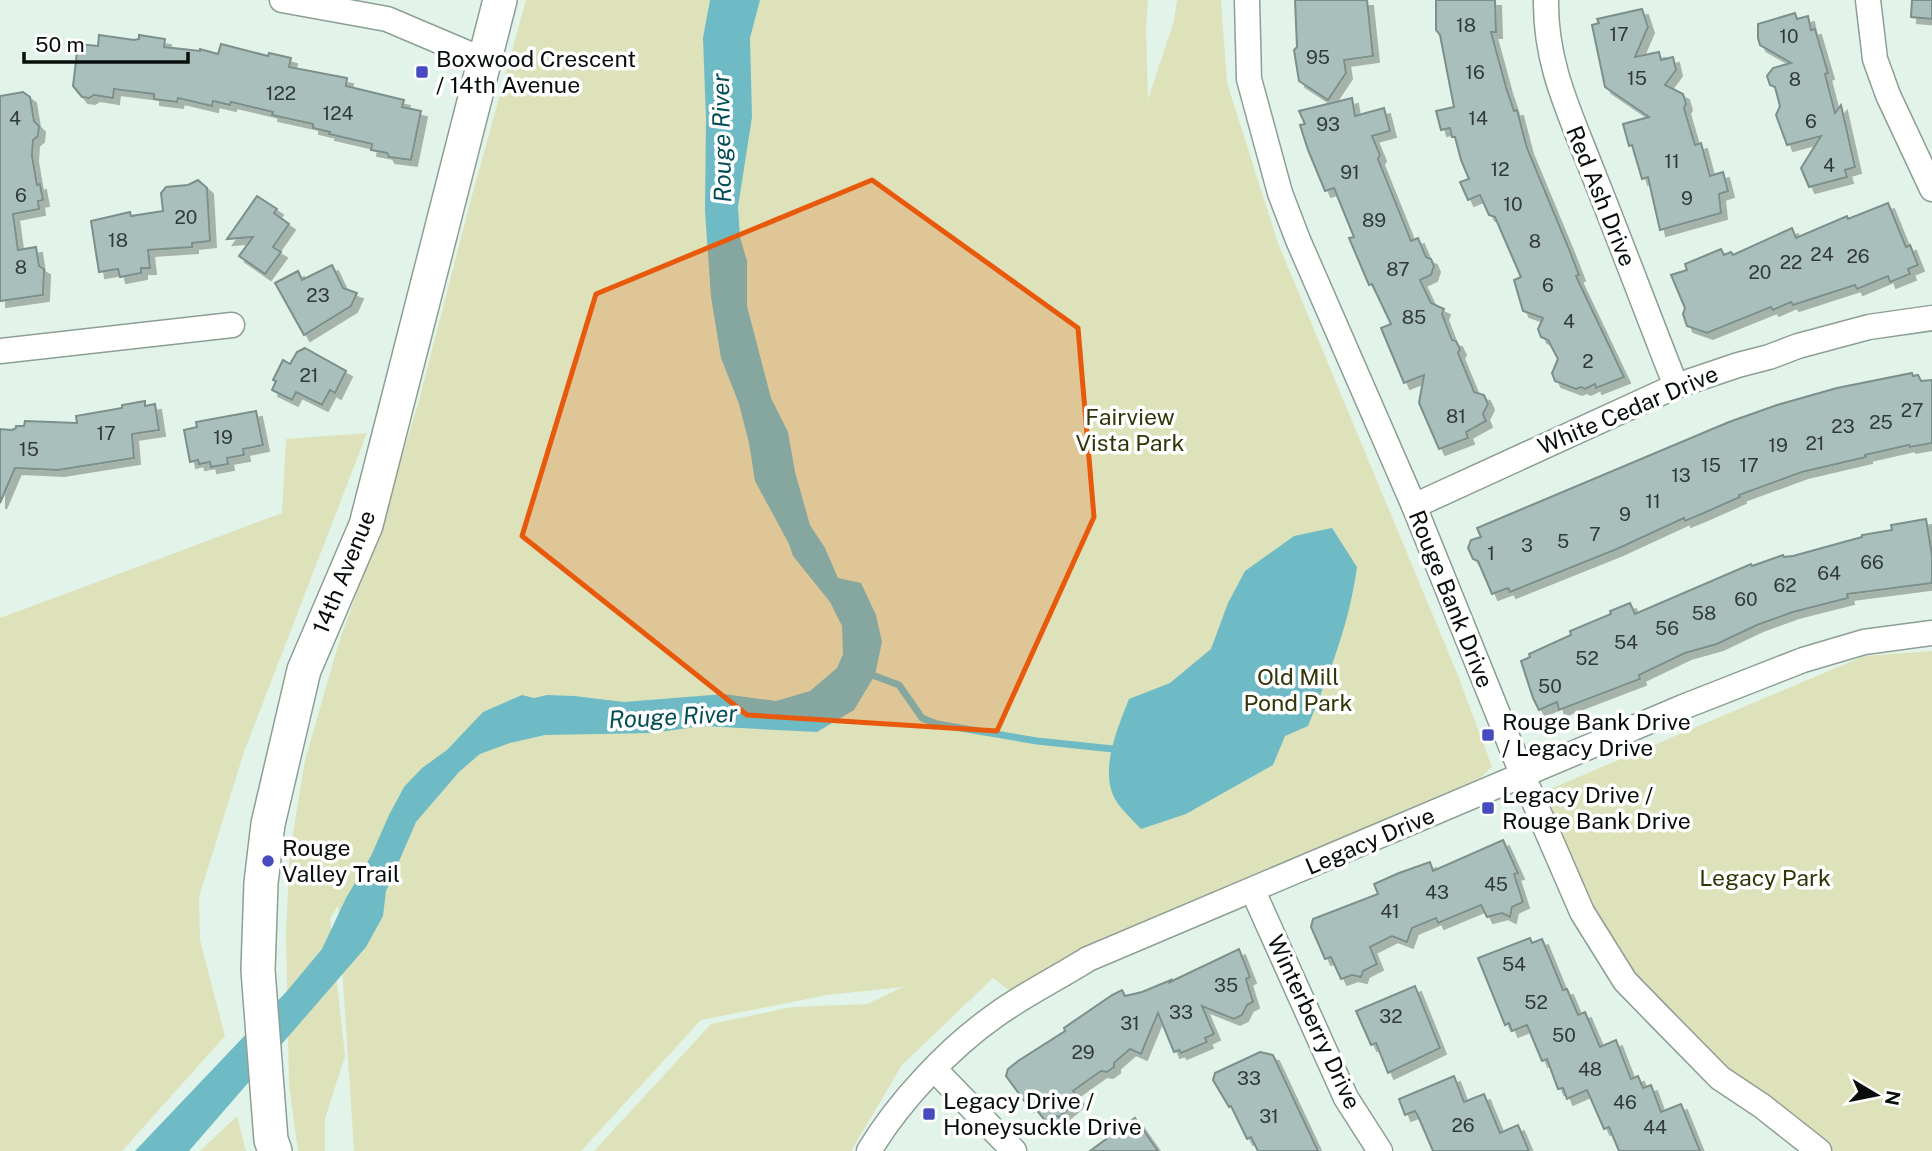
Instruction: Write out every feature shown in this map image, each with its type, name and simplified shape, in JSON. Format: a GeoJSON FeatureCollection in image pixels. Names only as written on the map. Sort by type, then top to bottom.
{"type":"FeatureCollection","features":[{"type":"Feature","properties":{"kind":"main road","name":"14th Avenue"},"geometry":{"type":"LineString","coordinates":[[273,1145],[258,970],[261,883],[268,824],[304,670],[366,525],[500,0]]}},
{"type":"Feature","properties":{"kind":"street"},"geometry":{"type":"LineString","coordinates":[[282,0],[387,19],[485,61]]}},
{"type":"Feature","properties":{"kind":"street","name":"Rouge Bank Drive"},"geometry":{"type":"LineString","coordinates":[[1247,0],[1249,79],[1280,193],[1582,912],[1625,981],[1720,1078],[1762,1106],[1819,1151]]}},
{"type":"Feature","properties":{"kind":"street","name":"Red Ash Drive"},"geometry":{"type":"LineString","coordinates":[[1546,0],[1549,46],[1566,109],[1676,386]]}},
{"type":"Feature","properties":{"kind":"street"},"geometry":{"type":"LineString","coordinates":[[1868,0],[1875,59],[1888,95],[1932,189]]}},
{"type":"Feature","properties":{"kind":"street","name":"White Cedar Drive"},"geometry":{"type":"LineString","coordinates":[[1413,506],[1676,386],[1738,365],[1769,358],[1798,346],[1869,327],[1932,318]]}},
{"type":"Feature","properties":{"kind":"street"},"geometry":{"type":"LineString","coordinates":[[0,351],[232,325]]}},
{"type":"Feature","properties":{"kind":"street","name":"Legacy Drive"},"geometry":{"type":"LineString","coordinates":[[869,1151],[914,1089],[996,1015],[1088,959],[1683,707],[1803,660],[1864,642],[1932,634]]}},
{"type":"Feature","properties":{"kind":"street","name":"Winterberry Drive"},"geometry":{"type":"LineString","coordinates":[[1253,891],[1346,1098],[1380,1151]]}},
{"type":"Feature","properties":{"kind":"street"},"geometry":{"type":"LineString","coordinates":[[935,1070],[1014,1151]]}},
{"type":"Feature","properties":{"kind":"highlighted area"},"geometry":{"type":"Polygon","coordinates":[[[872,180],[1078,328],[1094,517],[997,731],[747,715],[522,536],[596,294],[872,180]]]}},
{"type":"Feature","properties":{"kind":"green space"},"geometry":{"type":"Polygon","coordinates":[[[526,0],[1148,0],[1148,99],[1174,21],[1177,0],[1221,0],[1227,83],[1278,243],[1459,678],[1492,767],[1480,778],[1070,955],[1010,991],[993,978],[902,1065],[851,1151],[594,1151],[711,1024],[792,1007],[867,1004],[903,987],[827,995],[701,1020],[581,1151],[354,1151],[338,905],[330,919],[345,1056],[325,1119],[325,1151],[298,1151],[289,1085],[286,933],[290,851],[305,760],[339,642],[380,528],[418,404],[526,0]]]}},
{"type":"Feature","properties":{"kind":"green space"},"geometry":{"type":"Polygon","coordinates":[[[367,433],[244,752],[199,897],[200,940],[225,1036],[122,1151],[0,1151],[0,618],[282,513],[286,439],[367,433]]]}},
{"type":"Feature","properties":{"kind":"green space","name":"Legacy Park"},"geometry":{"type":"Polygon","coordinates":[[[1932,651],[1932,1151],[1832,1151],[1726,1072],[1632,982],[1598,921],[1549,808],[1550,789],[1864,656],[1932,651]]]}},
{"type":"Feature","properties":{"kind":"green space"},"geometry":{"type":"Polygon","coordinates":[[[237,1116],[246,1151],[200,1151],[237,1116]]]}},
{"type":"Feature","properties":{"kind":"water","name":"Rouge River"},"geometry":{"type":"Polygon","coordinates":[[[710,0],[760,0],[750,38],[752,117],[738,207],[740,237],[747,261],[747,306],[771,398],[788,432],[795,472],[810,525],[825,548],[838,578],[861,583],[876,615],[882,642],[875,675],[854,710],[817,732],[702,726],[653,733],[545,735],[510,743],[480,754],[459,772],[416,822],[386,891],[383,916],[366,947],[189,1151],[135,1151],[287,991],[322,949],[404,787],[422,768],[447,750],[483,712],[522,695],[534,698],[547,695],[574,696],[624,702],[724,694],[776,701],[810,691],[837,668],[843,654],[842,626],[830,602],[793,556],[755,481],[739,404],[721,358],[711,297],[705,211],[703,38],[710,0]]]}},
{"type":"Feature","properties":{"kind":"water"},"geometry":{"type":"Polygon","coordinates":[[[1332,528],[1357,567],[1344,629],[1308,726],[1285,736],[1273,765],[1186,814],[1141,829],[1118,804],[1110,784],[1112,747],[1129,699],[1170,683],[1211,649],[1228,603],[1245,571],[1294,536],[1332,528]]]}},
{"type":"Feature","properties":{"kind":"building"},"geometry":{"type":"Polygon","coordinates":[[[1295,0],[1367,0],[1373,56],[1344,60],[1346,73],[1328,100],[1299,81],[1294,50],[1297,47],[1295,0]]]}},
{"type":"Feature","properties":{"kind":"building"},"geometry":{"type":"Polygon","coordinates":[[[1436,0],[1495,0],[1496,32],[1491,32],[1514,111],[1517,110],[1527,148],[1579,275],[1576,276],[1624,377],[1596,388],[1595,384],[1585,389],[1576,389],[1555,381],[1552,373],[1558,359],[1548,340],[1541,337],[1538,329],[1543,318],[1523,311],[1514,280],[1521,277],[1495,217],[1489,215],[1480,195],[1468,200],[1460,182],[1469,179],[1455,137],[1452,137],[1450,128],[1441,130],[1436,111],[1454,107],[1440,35],[1436,30],[1436,0]]]}},
{"type":"Feature","properties":{"kind":"building"},"geometry":{"type":"Polygon","coordinates":[[[1912,0],[1932,0],[1932,19],[1911,17],[1912,0]]]}},
{"type":"Feature","properties":{"kind":"building"},"geometry":{"type":"Polygon","coordinates":[[[1642,9],[1648,27],[1635,57],[1659,52],[1661,60],[1673,57],[1676,70],[1665,85],[1683,94],[1686,104],[1684,108],[1695,145],[1701,143],[1710,176],[1723,172],[1728,191],[1719,194],[1721,213],[1660,230],[1648,177],[1642,179],[1623,124],[1649,117],[1605,87],[1592,25],[1599,23],[1597,19],[1642,9]]]}},
{"type":"Feature","properties":{"kind":"building"},"geometry":{"type":"Polygon","coordinates":[[[1795,13],[1797,19],[1808,16],[1811,30],[1815,29],[1828,73],[1825,74],[1835,113],[1841,105],[1855,167],[1845,170],[1847,177],[1809,187],[1801,168],[1821,136],[1787,145],[1776,115],[1780,106],[1775,87],[1770,85],[1767,76],[1773,68],[1791,63],[1760,45],[1758,38],[1758,24],[1795,13]]]}},
{"type":"Feature","properties":{"kind":"building"},"geometry":{"type":"Polygon","coordinates":[[[99,35],[134,40],[139,39],[139,35],[165,39],[164,47],[200,49],[218,54],[221,44],[268,56],[269,53],[291,58],[289,67],[347,78],[346,86],[404,100],[402,107],[421,111],[411,160],[389,157],[387,153],[371,150],[372,144],[329,134],[330,132],[313,128],[313,124],[231,102],[230,105],[213,101],[212,106],[178,98],[177,102],[154,99],[154,94],[114,89],[113,98],[94,95],[89,98],[82,97],[73,86],[78,44],[98,46],[99,35]]]}},
{"type":"Feature","properties":{"kind":"building"},"geometry":{"type":"Polygon","coordinates":[[[23,92],[30,97],[34,121],[39,126],[38,136],[33,140],[32,156],[37,185],[40,184],[43,200],[38,201],[39,209],[13,214],[18,250],[36,247],[39,266],[44,269],[43,295],[0,301],[0,96],[23,92]]]}},
{"type":"Feature","properties":{"kind":"building"},"geometry":{"type":"Polygon","coordinates":[[[1352,98],[1355,116],[1384,108],[1390,131],[1372,136],[1380,155],[1378,159],[1411,241],[1418,238],[1426,257],[1431,259],[1434,266],[1431,275],[1420,280],[1431,303],[1444,309],[1442,314],[1452,340],[1456,341],[1460,349],[1458,353],[1474,392],[1484,395],[1488,404],[1483,414],[1486,421],[1466,432],[1468,438],[1439,449],[1419,403],[1424,375],[1404,383],[1381,328],[1391,324],[1372,284],[1369,285],[1349,238],[1354,237],[1334,188],[1325,191],[1300,125],[1305,124],[1299,111],[1352,98]]]}},
{"type":"Feature","properties":{"kind":"building"},"geometry":{"type":"Polygon","coordinates":[[[198,180],[207,188],[210,241],[192,243],[192,247],[148,250],[150,268],[141,268],[141,273],[120,277],[118,269],[99,272],[91,221],[130,212],[131,216],[163,211],[161,193],[166,187],[188,185],[198,180]]]}},
{"type":"Feature","properties":{"kind":"building"},"geometry":{"type":"Polygon","coordinates":[[[257,196],[277,209],[274,213],[289,224],[273,247],[281,252],[265,274],[239,256],[253,237],[227,239],[257,196]]]}},
{"type":"Feature","properties":{"kind":"building"},"geometry":{"type":"Polygon","coordinates":[[[1888,203],[1906,247],[1910,245],[1918,265],[1908,269],[1910,274],[1890,282],[1888,276],[1857,289],[1855,285],[1793,305],[1791,302],[1773,310],[1771,307],[1707,333],[1687,326],[1683,314],[1685,308],[1671,275],[1687,270],[1685,264],[1721,249],[1724,255],[1731,252],[1733,255],[1792,228],[1796,238],[1847,216],[1848,219],[1888,203]]]}},
{"type":"Feature","properties":{"kind":"building"},"geometry":{"type":"Polygon","coordinates":[[[332,265],[343,288],[357,293],[351,306],[304,335],[275,283],[298,271],[302,280],[332,265]]]}},
{"type":"Feature","properties":{"kind":"building"},"geometry":{"type":"Polygon","coordinates":[[[305,348],[346,371],[335,393],[330,390],[322,405],[296,392],[292,400],[272,390],[276,381],[273,380],[283,360],[290,364],[297,352],[305,348]]]}},
{"type":"Feature","properties":{"kind":"building"},"geometry":{"type":"Polygon","coordinates":[[[1912,373],[1913,376],[1918,375],[1921,381],[1932,380],[1932,443],[1909,445],[1802,472],[1739,495],[1740,497],[1704,513],[1685,521],[1684,518],[1617,549],[1510,592],[1508,588],[1492,594],[1478,561],[1473,559],[1468,548],[1471,540],[1481,537],[1477,528],[1729,422],[1837,388],[1912,373]]]}},
{"type":"Feature","properties":{"kind":"building"},"geometry":{"type":"Polygon","coordinates":[[[145,401],[145,406],[155,404],[159,430],[132,434],[134,458],[58,470],[15,468],[0,503],[0,429],[12,430],[16,426],[24,426],[25,421],[77,423],[76,416],[145,401]]]}},
{"type":"Feature","properties":{"kind":"building"},"geometry":{"type":"Polygon","coordinates":[[[256,411],[263,445],[243,449],[244,455],[227,458],[228,464],[211,467],[210,462],[190,462],[184,430],[197,427],[196,422],[256,411]]]}},
{"type":"Feature","properties":{"kind":"building"},"geometry":{"type":"Polygon","coordinates":[[[1926,519],[1932,555],[1932,583],[1847,594],[1848,598],[1793,612],[1717,644],[1685,653],[1639,675],[1640,679],[1559,710],[1557,702],[1539,710],[1533,698],[1521,661],[1530,657],[1529,654],[1571,635],[1570,631],[1611,614],[1610,611],[1630,603],[1635,614],[1751,564],[1752,566],[1783,555],[1793,556],[1862,535],[1892,530],[1891,525],[1926,519]]]}},
{"type":"Feature","properties":{"kind":"building"},"geometry":{"type":"Polygon","coordinates":[[[1503,840],[1518,873],[1514,874],[1523,902],[1512,907],[1510,917],[1502,913],[1487,917],[1481,905],[1438,923],[1436,918],[1412,928],[1407,942],[1392,936],[1370,947],[1377,964],[1363,971],[1361,977],[1352,975],[1341,979],[1331,957],[1325,959],[1311,927],[1313,919],[1378,894],[1374,884],[1399,873],[1430,862],[1433,871],[1503,840]]]}},
{"type":"Feature","properties":{"kind":"building"},"geometry":{"type":"Polygon","coordinates":[[[1530,938],[1532,943],[1542,939],[1563,990],[1567,989],[1578,1015],[1585,1012],[1600,1047],[1616,1040],[1631,1079],[1638,1076],[1643,1088],[1651,1085],[1661,1112],[1681,1104],[1700,1151],[1619,1151],[1609,1127],[1604,1129],[1587,1090],[1567,1099],[1563,1088],[1558,1089],[1547,1059],[1542,1061],[1527,1025],[1512,1031],[1509,1023],[1505,1025],[1478,958],[1530,938]]]}},
{"type":"Feature","properties":{"kind":"building"},"geometry":{"type":"Polygon","coordinates":[[[1239,949],[1250,977],[1246,979],[1253,1002],[1247,1005],[1242,1015],[1234,1019],[1202,1006],[1214,1034],[1205,1038],[1207,1042],[1181,1053],[1179,1050],[1174,1052],[1158,1013],[1141,1054],[1130,1049],[1114,1063],[1114,1067],[1107,1072],[1101,1071],[1073,1091],[1079,1100],[1059,1117],[1056,1116],[1047,1123],[1031,1103],[1028,1106],[1006,1076],[1008,1069],[1018,1061],[1065,1031],[1064,1028],[1112,995],[1122,990],[1125,996],[1171,980],[1170,982],[1239,949]]]}},
{"type":"Feature","properties":{"kind":"building"},"geometry":{"type":"Polygon","coordinates":[[[1415,986],[1440,1048],[1388,1073],[1376,1043],[1371,1045],[1356,1011],[1415,986]]]}},
{"type":"Feature","properties":{"kind":"building"},"geometry":{"type":"Polygon","coordinates":[[[1260,1052],[1273,1055],[1318,1151],[1258,1151],[1251,1137],[1247,1139],[1231,1106],[1229,1107],[1213,1080],[1215,1073],[1260,1052]]]}},
{"type":"Feature","properties":{"kind":"building"},"geometry":{"type":"Polygon","coordinates":[[[1454,1076],[1464,1102],[1484,1094],[1500,1133],[1518,1125],[1529,1151],[1433,1151],[1415,1111],[1405,1115],[1399,1099],[1454,1076]]]}},
{"type":"Feature","properties":{"kind":"building"},"geometry":{"type":"Polygon","coordinates":[[[1135,1118],[1158,1151],[1090,1151],[1135,1118]]]}},
{"type":"Feature","properties":{"kind":"waterway"},"geometry":{"type":"LineString","coordinates":[[867,673],[899,685],[922,718],[937,724],[1037,741],[1113,749]]}},
{"type":"Feature","properties":{"kind":"place","name":"Boxwood Crescent / 14th Avenue"},"geometry":{"type":"Point","coordinates":[422,72]}},
{"type":"Feature","properties":{"kind":"place","name":"Rouge Bank Drive / Legacy Drive"},"geometry":{"type":"Point","coordinates":[1488,735]}},
{"type":"Feature","properties":{"kind":"place","name":"Legacy Drive / Rouge Bank Drive"},"geometry":{"type":"Point","coordinates":[1488,808]}},
{"type":"Feature","properties":{"kind":"place","name":"Rouge Valley Trail"},"geometry":{"type":"Point","coordinates":[268,861]}},
{"type":"Feature","properties":{"kind":"place","name":"Legacy Drive / Honeysuckle Drive"},"geometry":{"type":"Point","coordinates":[929,1114]}},
{"type":"Feature","properties":{"kind":"park label","name":"Fairview Vista Park"},"geometry":{"type":"Point","coordinates":[1130,430]}},
{"type":"Feature","properties":{"kind":"park label","name":"Old Mill Pond Park"},"geometry":{"type":"Point","coordinates":[1298,690]}}]}
